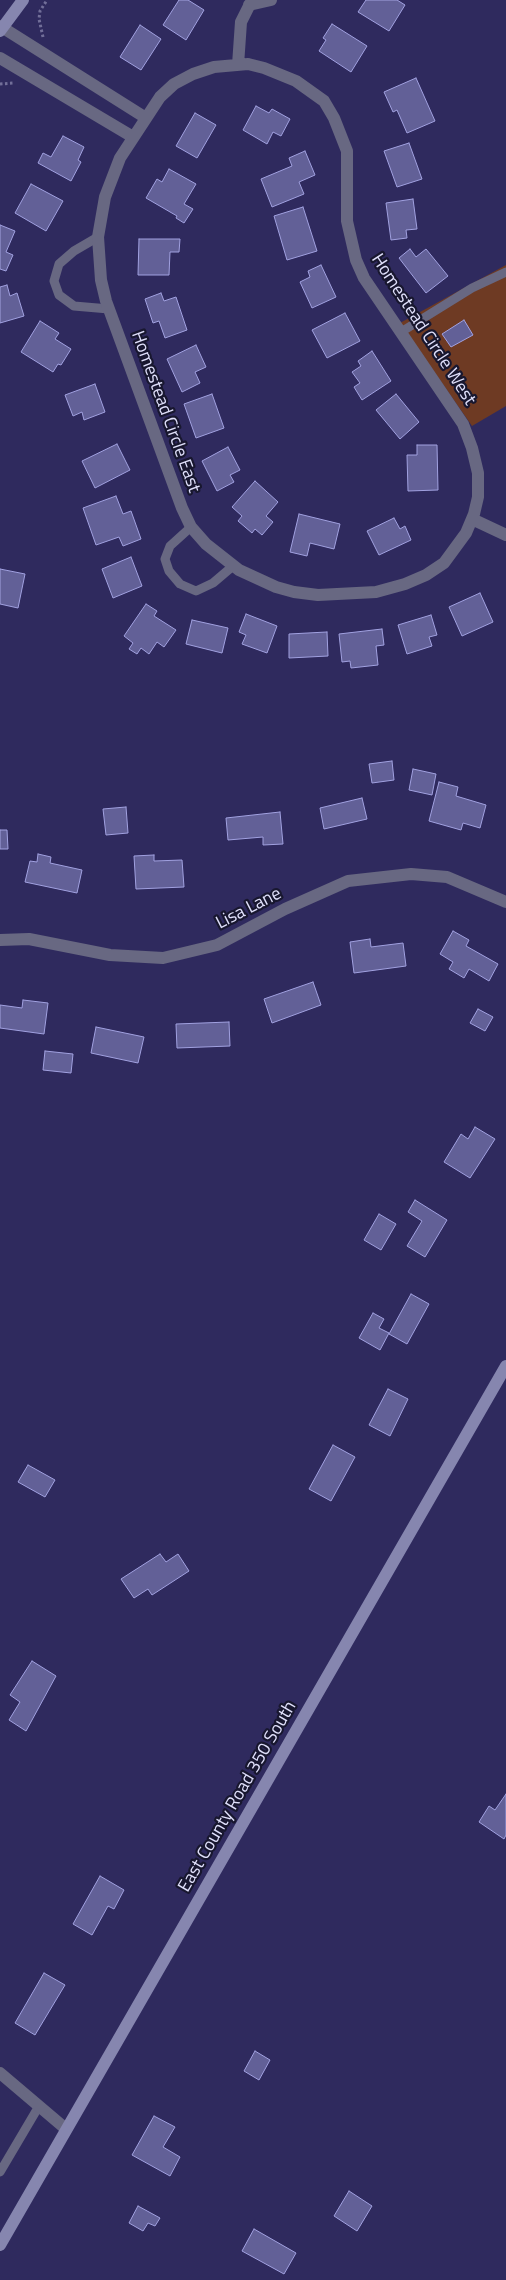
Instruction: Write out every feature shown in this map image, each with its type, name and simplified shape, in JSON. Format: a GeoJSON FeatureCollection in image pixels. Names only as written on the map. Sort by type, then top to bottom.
{"type":"FeatureCollection","features":[{"type":"Feature","properties":{"kind":"street"},"geometry":{"type":"LineString","coordinates":[[23,0],[1,28],[146,118]]}},
{"type":"Feature","properties":{"kind":"street"},"geometry":{"type":"LineString","coordinates":[[238,65],[241,22],[251,2],[271,0]]}},
{"type":"Feature","properties":{"kind":"street"},"geometry":{"type":"LineString","coordinates":[[0,58],[133,138]]}},
{"type":"Feature","properties":{"kind":"street","name":"Homestead Circle West"},"geometry":{"type":"LineString","coordinates":[[133,138],[160,97],[174,84],[193,74],[214,67],[238,65],[264,68],[296,81],[324,101],[342,134],[346,151],[347,221],[356,260],[364,278],[463,424],[472,448],[478,473],[478,497],[472,519]]}},
{"type":"Feature","properties":{"kind":"street","name":"Homestead Circle East"},"geometry":{"type":"LineString","coordinates":[[133,138],[120,158],[110,184],[98,237],[101,280],[109,309],[182,508],[191,527],[206,544],[233,566],[267,584],[294,592],[318,595],[376,592],[412,582],[426,576],[444,563],[458,547],[472,519]]}},
{"type":"Feature","properties":{"kind":"street"},"geometry":{"type":"LineString","coordinates":[[472,519],[506,535]]}},
{"type":"Feature","properties":{"kind":"street","name":"Lisa Lane"},"geometry":{"type":"LineString","coordinates":[[0,940],[29,939],[110,954],[163,958],[217,945],[285,909],[348,881],[411,874],[447,876],[506,902]]}},
{"type":"Feature","properties":{"kind":"street","name":"East County Road 350 South"},"geometry":{"type":"LineString","coordinates":[[0,2245],[506,1366]]}},
{"type":"Feature","properties":{"kind":"street"},"geometry":{"type":"LineString","coordinates":[[0,2073],[66,2129]]}},
{"type":"Feature","properties":{"kind":"lane"},"geometry":{"type":"LineString","coordinates":[[98,237],[74,250],[60,264],[54,281],[59,295],[74,306],[109,309]]}},
{"type":"Feature","properties":{"kind":"lane"},"geometry":{"type":"LineString","coordinates":[[401,332],[472,288],[506,272]]}},
{"type":"Feature","properties":{"kind":"lane"},"geometry":{"type":"LineString","coordinates":[[191,527],[170,546],[165,559],[169,571],[180,584],[196,591],[213,583],[233,566]]}},
{"type":"Feature","properties":{"kind":"lane"},"geometry":{"type":"LineString","coordinates":[[0,2172],[39,2106]]}},
{"type":"Feature","properties":{"kind":"shaded area"},"geometry":{"type":"Polygon","coordinates":[[[506,265],[506,406],[472,426],[400,323],[506,265]]]}},
{"type":"Feature","properties":{"kind":"building"},"geometry":{"type":"Polygon","coordinates":[[[179,0],[188,0],[204,10],[186,40],[163,25],[179,0]]]}},
{"type":"Feature","properties":{"kind":"building"},"geometry":{"type":"Polygon","coordinates":[[[366,0],[397,0],[405,5],[389,31],[358,12],[366,0]]]}},
{"type":"Feature","properties":{"kind":"building"},"geometry":{"type":"Polygon","coordinates":[[[332,24],[367,46],[351,72],[319,51],[326,40],[323,38],[332,24]]]}},
{"type":"Feature","properties":{"kind":"building"},"geometry":{"type":"Polygon","coordinates":[[[140,25],[161,39],[141,70],[120,57],[140,25]]]}},
{"type":"Feature","properties":{"kind":"building"},"geometry":{"type":"Polygon","coordinates":[[[416,78],[435,121],[407,133],[397,110],[393,112],[384,92],[416,78]]]}},
{"type":"Feature","properties":{"kind":"building"},"geometry":{"type":"Polygon","coordinates":[[[256,106],[269,113],[272,109],[290,119],[281,136],[273,132],[267,144],[243,130],[256,106]]]}},
{"type":"Feature","properties":{"kind":"building"},"geometry":{"type":"Polygon","coordinates":[[[195,113],[216,125],[197,158],[176,146],[195,113]]]}},
{"type":"Feature","properties":{"kind":"building"},"geometry":{"type":"Polygon","coordinates":[[[63,136],[84,147],[78,160],[81,162],[71,181],[38,163],[43,153],[51,157],[63,136]]]}},
{"type":"Feature","properties":{"kind":"building"},"geometry":{"type":"Polygon","coordinates":[[[409,143],[422,179],[397,187],[384,151],[409,143]]]}},
{"type":"Feature","properties":{"kind":"building"},"geometry":{"type":"Polygon","coordinates":[[[305,151],[315,175],[299,182],[304,194],[272,207],[261,179],[292,166],[289,158],[305,151]]]}},
{"type":"Feature","properties":{"kind":"building"},"geometry":{"type":"Polygon","coordinates":[[[169,169],[196,184],[184,204],[193,209],[184,223],[176,218],[177,216],[146,198],[157,179],[162,182],[169,169]]]}},
{"type":"Feature","properties":{"kind":"building"},"geometry":{"type":"Polygon","coordinates":[[[31,184],[63,201],[46,231],[15,213],[31,184]]]}},
{"type":"Feature","properties":{"kind":"building"},"geometry":{"type":"Polygon","coordinates":[[[413,199],[417,229],[406,230],[407,238],[391,240],[386,203],[413,199]]]}},
{"type":"Feature","properties":{"kind":"building"},"geometry":{"type":"Polygon","coordinates":[[[303,207],[317,251],[287,260],[274,216],[303,207]]]}},
{"type":"Feature","properties":{"kind":"building"},"geometry":{"type":"Polygon","coordinates":[[[0,225],[15,231],[6,252],[13,255],[6,271],[0,269],[0,225]]]}},
{"type":"Feature","properties":{"kind":"building"},"geometry":{"type":"Polygon","coordinates":[[[139,239],[180,239],[179,252],[170,252],[169,275],[138,275],[139,239]]]}},
{"type":"Feature","properties":{"kind":"building"},"geometry":{"type":"Polygon","coordinates":[[[410,249],[416,257],[426,249],[448,276],[426,293],[399,258],[410,249]]]}},
{"type":"Feature","properties":{"kind":"building"},"geometry":{"type":"Polygon","coordinates":[[[321,265],[336,297],[312,308],[300,282],[310,277],[308,271],[321,265]]]}},
{"type":"Feature","properties":{"kind":"building"},"geometry":{"type":"Polygon","coordinates":[[[7,285],[10,296],[17,293],[24,316],[0,323],[0,287],[7,285]]]}},
{"type":"Feature","properties":{"kind":"building"},"geometry":{"type":"Polygon","coordinates":[[[161,293],[164,301],[176,297],[187,330],[165,338],[159,321],[153,323],[145,299],[161,293]]]}},
{"type":"Feature","properties":{"kind":"building"},"geometry":{"type":"Polygon","coordinates":[[[345,313],[360,341],[327,358],[312,330],[345,313]]]}},
{"type":"Feature","properties":{"kind":"building"},"geometry":{"type":"Polygon","coordinates":[[[464,320],[473,335],[451,347],[442,334],[464,320]]]}},
{"type":"Feature","properties":{"kind":"building"},"geometry":{"type":"Polygon","coordinates":[[[40,321],[59,333],[55,339],[71,349],[61,365],[58,364],[53,372],[21,352],[40,321]]]}},
{"type":"Feature","properties":{"kind":"building"},"geometry":{"type":"Polygon","coordinates":[[[196,345],[206,367],[195,372],[200,383],[182,392],[167,359],[196,345]]]}},
{"type":"Feature","properties":{"kind":"building"},"geometry":{"type":"Polygon","coordinates":[[[372,351],[391,381],[362,400],[354,387],[360,383],[352,372],[361,366],[358,361],[372,351]]]}},
{"type":"Feature","properties":{"kind":"building"},"geometry":{"type":"Polygon","coordinates":[[[95,384],[105,412],[84,420],[82,412],[73,416],[65,395],[95,384]]]}},
{"type":"Feature","properties":{"kind":"building"},"geometry":{"type":"Polygon","coordinates":[[[212,394],[224,428],[196,438],[184,404],[212,394]]]}},
{"type":"Feature","properties":{"kind":"building"},"geometry":{"type":"Polygon","coordinates":[[[396,394],[419,422],[400,439],[376,410],[396,394]]]}},
{"type":"Feature","properties":{"kind":"building"},"geometry":{"type":"Polygon","coordinates":[[[117,444],[130,470],[95,488],[82,461],[117,444]]]}},
{"type":"Feature","properties":{"kind":"building"},"geometry":{"type":"Polygon","coordinates":[[[417,445],[437,445],[438,490],[408,491],[407,455],[417,455],[417,445]]]}},
{"type":"Feature","properties":{"kind":"building"},"geometry":{"type":"Polygon","coordinates":[[[228,447],[240,470],[230,475],[234,482],[217,491],[202,461],[228,447]]]}},
{"type":"Feature","properties":{"kind":"building"},"geometry":{"type":"Polygon","coordinates":[[[255,481],[278,502],[266,516],[273,522],[262,535],[255,529],[252,533],[238,521],[242,516],[232,507],[255,481]]]}},
{"type":"Feature","properties":{"kind":"building"},"geometry":{"type":"Polygon","coordinates":[[[116,496],[123,514],[131,511],[141,539],[123,546],[119,537],[96,545],[83,508],[116,496]]]}},
{"type":"Feature","properties":{"kind":"building"},"geometry":{"type":"Polygon","coordinates":[[[299,514],[340,524],[334,549],[310,543],[307,556],[290,552],[299,514]]]}},
{"type":"Feature","properties":{"kind":"building"},"geometry":{"type":"Polygon","coordinates":[[[394,518],[400,529],[405,526],[411,540],[379,555],[367,531],[394,518]]]}},
{"type":"Feature","properties":{"kind":"building"},"geometry":{"type":"Polygon","coordinates":[[[131,557],[142,586],[113,598],[102,569],[131,557]]]}},
{"type":"Feature","properties":{"kind":"building"},"geometry":{"type":"Polygon","coordinates":[[[0,569],[25,574],[18,608],[0,604],[0,569]]]}},
{"type":"Feature","properties":{"kind":"building"},"geometry":{"type":"Polygon","coordinates":[[[480,593],[493,622],[462,636],[449,607],[480,593]]]}},
{"type":"Feature","properties":{"kind":"building"},"geometry":{"type":"Polygon","coordinates":[[[146,604],[157,611],[154,616],[176,630],[164,647],[157,642],[149,654],[141,648],[137,654],[129,649],[133,643],[124,636],[146,604]]]}},
{"type":"Feature","properties":{"kind":"building"},"geometry":{"type":"Polygon","coordinates":[[[246,614],[277,626],[267,653],[242,644],[246,635],[239,632],[246,614]]]}},
{"type":"Feature","properties":{"kind":"building"},"geometry":{"type":"Polygon","coordinates":[[[431,615],[437,635],[429,637],[432,646],[407,654],[398,625],[431,615]]]}},
{"type":"Feature","properties":{"kind":"building"},"geometry":{"type":"Polygon","coordinates":[[[192,620],[228,628],[222,653],[186,644],[192,620]]]}},
{"type":"Feature","properties":{"kind":"building"},"geometry":{"type":"Polygon","coordinates":[[[382,629],[384,645],[376,646],[378,665],[351,668],[350,661],[342,662],[339,634],[382,629]]]}},
{"type":"Feature","properties":{"kind":"building"},"geometry":{"type":"Polygon","coordinates":[[[327,632],[328,656],[289,658],[289,634],[327,632]]]}},
{"type":"Feature","properties":{"kind":"building"},"geometry":{"type":"Polygon","coordinates":[[[392,761],[394,780],[372,783],[369,764],[392,761]]]}},
{"type":"Feature","properties":{"kind":"building"},"geometry":{"type":"Polygon","coordinates":[[[413,769],[436,774],[432,795],[409,790],[413,769]]]}},
{"type":"Feature","properties":{"kind":"building"},"geometry":{"type":"Polygon","coordinates":[[[439,782],[458,787],[456,796],[486,805],[480,828],[463,823],[461,830],[429,821],[439,782]]]}},
{"type":"Feature","properties":{"kind":"building"},"geometry":{"type":"Polygon","coordinates":[[[362,798],[367,819],[324,829],[320,808],[362,798]]]}},
{"type":"Feature","properties":{"kind":"building"},"geometry":{"type":"Polygon","coordinates":[[[126,807],[128,833],[106,835],[103,809],[126,807]]]}},
{"type":"Feature","properties":{"kind":"building"},"geometry":{"type":"Polygon","coordinates":[[[280,812],[283,844],[263,845],[263,837],[228,840],[226,818],[280,812]]]}},
{"type":"Feature","properties":{"kind":"building"},"geometry":{"type":"Polygon","coordinates":[[[0,830],[7,830],[8,849],[0,849],[0,830]]]}},
{"type":"Feature","properties":{"kind":"building"},"geometry":{"type":"Polygon","coordinates":[[[38,854],[51,857],[50,863],[82,870],[77,893],[25,882],[30,861],[37,862],[38,854]]]}},
{"type":"Feature","properties":{"kind":"building"},"geometry":{"type":"Polygon","coordinates":[[[154,855],[154,861],[182,860],[184,887],[136,889],[134,856],[154,855]]]}},
{"type":"Feature","properties":{"kind":"building"},"geometry":{"type":"Polygon","coordinates":[[[453,931],[469,940],[466,946],[498,964],[489,981],[469,969],[464,978],[449,969],[453,962],[440,954],[453,931]]]}},
{"type":"Feature","properties":{"kind":"building"},"geometry":{"type":"Polygon","coordinates":[[[370,939],[371,947],[403,943],[406,966],[354,973],[350,942],[370,939]]]}},
{"type":"Feature","properties":{"kind":"building"},"geometry":{"type":"Polygon","coordinates":[[[313,982],[321,1005],[272,1023],[264,999],[313,982]]]}},
{"type":"Feature","properties":{"kind":"building"},"geometry":{"type":"Polygon","coordinates":[[[23,1000],[48,1003],[44,1034],[0,1028],[0,1005],[22,1008],[23,1000]]]}},
{"type":"Feature","properties":{"kind":"building"},"geometry":{"type":"Polygon","coordinates":[[[478,1009],[493,1017],[485,1031],[470,1023],[478,1009]]]}},
{"type":"Feature","properties":{"kind":"building"},"geometry":{"type":"Polygon","coordinates":[[[229,1022],[230,1046],[177,1048],[176,1024],[229,1022]]]}},
{"type":"Feature","properties":{"kind":"building"},"geometry":{"type":"Polygon","coordinates":[[[96,1027],[144,1037],[138,1063],[91,1053],[96,1027]]]}},
{"type":"Feature","properties":{"kind":"building"},"geometry":{"type":"Polygon","coordinates":[[[45,1051],[73,1054],[71,1073],[43,1070],[45,1051]]]}},
{"type":"Feature","properties":{"kind":"building"},"geometry":{"type":"Polygon","coordinates":[[[475,1127],[495,1139],[470,1178],[444,1162],[461,1134],[468,1139],[475,1127]]]}},
{"type":"Feature","properties":{"kind":"building"},"geometry":{"type":"Polygon","coordinates":[[[415,1200],[447,1220],[425,1257],[407,1246],[422,1221],[408,1212],[415,1200]]]}},
{"type":"Feature","properties":{"kind":"building"},"geometry":{"type":"Polygon","coordinates":[[[379,1214],[396,1224],[381,1250],[364,1240],[379,1214]]]}},
{"type":"Feature","properties":{"kind":"building"},"geometry":{"type":"Polygon","coordinates":[[[411,1294],[429,1304],[407,1344],[389,1334],[411,1294]]]}},
{"type":"Feature","properties":{"kind":"building"},"geometry":{"type":"Polygon","coordinates":[[[373,1313],[384,1319],[379,1328],[389,1333],[380,1350],[359,1338],[373,1313]]]}},
{"type":"Feature","properties":{"kind":"building"},"geometry":{"type":"Polygon","coordinates":[[[388,1389],[408,1399],[390,1436],[369,1425],[388,1389]]]}},
{"type":"Feature","properties":{"kind":"building"},"geometry":{"type":"Polygon","coordinates":[[[333,1445],[355,1457],[331,1501],[309,1489],[333,1445]]]}},
{"type":"Feature","properties":{"kind":"building"},"geometry":{"type":"Polygon","coordinates":[[[28,1465],[55,1480],[45,1497],[18,1482],[28,1465]]]}},
{"type":"Feature","properties":{"kind":"building"},"geometry":{"type":"Polygon","coordinates":[[[160,1554],[166,1562],[178,1554],[189,1571],[152,1595],[148,1589],[134,1598],[121,1579],[160,1554]]]}},
{"type":"Feature","properties":{"kind":"building"},"geometry":{"type":"Polygon","coordinates":[[[32,1661],[56,1676],[26,1731],[9,1720],[20,1702],[10,1695],[32,1661]]]}},
{"type":"Feature","properties":{"kind":"building"},"geometry":{"type":"Polygon","coordinates":[[[506,1794],[506,1835],[504,1839],[479,1822],[489,1806],[495,1810],[506,1794]]]}},
{"type":"Feature","properties":{"kind":"building"},"geometry":{"type":"Polygon","coordinates":[[[100,1876],[124,1890],[114,1909],[108,1906],[92,1935],[73,1924],[100,1876]]]}},
{"type":"Feature","properties":{"kind":"building"},"geometry":{"type":"Polygon","coordinates":[[[44,1973],[65,1985],[35,2035],[15,2023],[44,1973]]]}},
{"type":"Feature","properties":{"kind":"building"},"geometry":{"type":"Polygon","coordinates":[[[255,2051],[270,2060],[259,2080],[244,2071],[255,2051]]]}},
{"type":"Feature","properties":{"kind":"building"},"geometry":{"type":"Polygon","coordinates":[[[154,2116],[175,2127],[163,2147],[180,2157],[170,2176],[132,2155],[154,2116]]]}},
{"type":"Feature","properties":{"kind":"building"},"geometry":{"type":"Polygon","coordinates":[[[349,2191],[372,2206],[357,2231],[334,2216],[349,2191]]]}},
{"type":"Feature","properties":{"kind":"building"},"geometry":{"type":"Polygon","coordinates":[[[138,2206],[160,2218],[155,2226],[148,2223],[143,2231],[129,2223],[138,2206]]]}},
{"type":"Feature","properties":{"kind":"building"},"geometry":{"type":"Polygon","coordinates":[[[254,2229],[296,2253],[284,2274],[242,2251],[254,2229]]]}}]}
